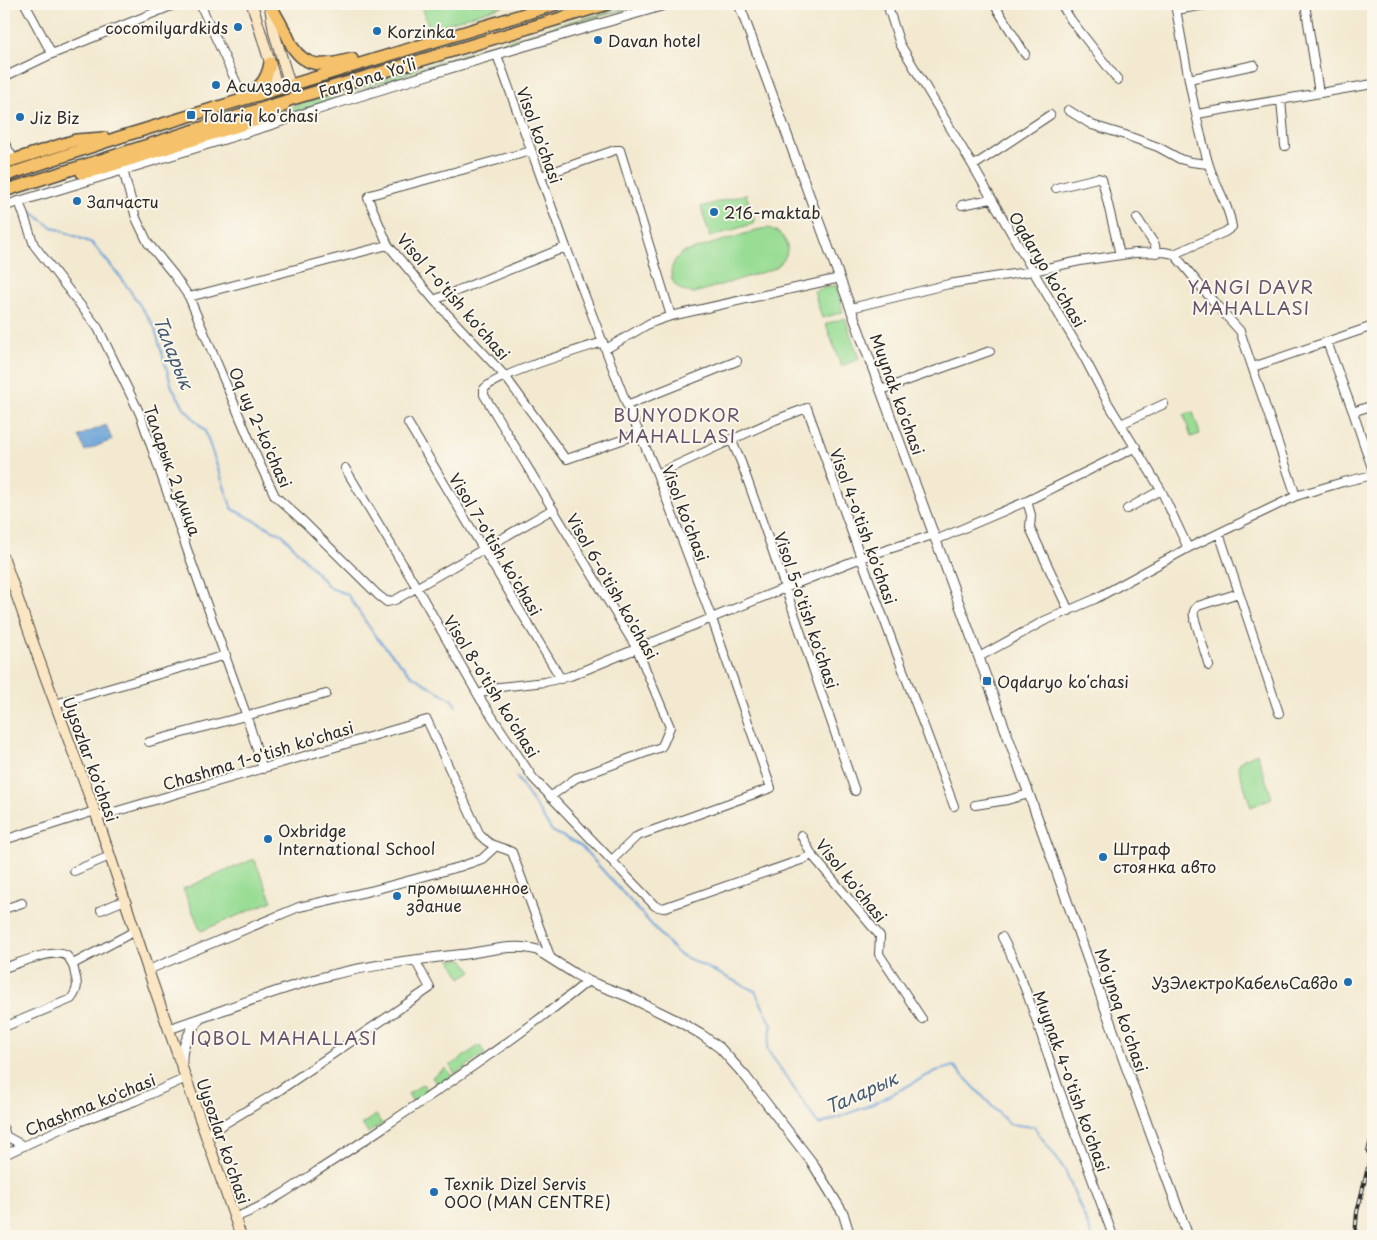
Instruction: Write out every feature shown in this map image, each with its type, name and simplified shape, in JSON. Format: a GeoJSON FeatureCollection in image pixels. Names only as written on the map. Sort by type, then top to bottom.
{"type":"FeatureCollection","features":[{"type":"Feature","properties":{"kind":"main road"},"geometry":{"type":"LineString","coordinates":[[252,4],[278,89],[289,100]]}},
{"type":"Feature","properties":{"kind":"main road"},"geometry":{"type":"LineString","coordinates":[[270,4],[278,19],[292,59],[306,70],[322,70],[365,58],[394,54]]}},
{"type":"Feature","properties":{"kind":"main road"},"geometry":{"type":"LineString","coordinates":[[4,192],[35,182],[97,170],[267,117],[289,100],[290,85],[274,32],[270,4]]}},
{"type":"Feature","properties":{"kind":"main road","name":"Farg'ona Yo'li"},"geometry":{"type":"LineString","coordinates":[[4,176],[120,137],[556,4]]}},
{"type":"Feature","properties":{"kind":"main road","name":"Farg'ona Yo'li"},"geometry":{"type":"LineString","coordinates":[[289,100],[608,4]]}},
{"type":"Feature","properties":{"kind":"main road"},"geometry":{"type":"LineString","coordinates":[[244,100],[264,82],[270,63]]}},
{"type":"Feature","properties":{"kind":"main road"},"geometry":{"type":"LineString","coordinates":[[9,162],[76,140],[120,137]]}},
{"type":"Feature","properties":{"kind":"main road","name":"Uysozlar ko'chasi"},"geometry":{"type":"LineString","coordinates":[[4,559],[96,814],[148,970],[241,1236]]}},
{"type":"Feature","properties":{"kind":"street"},"geometry":{"type":"LineString","coordinates":[[25,4],[52,54]]}},
{"type":"Feature","properties":{"kind":"street"},"geometry":{"type":"LineString","coordinates":[[4,77],[52,54],[176,4]]}},
{"type":"Feature","properties":{"kind":"street"},"geometry":{"type":"LineString","coordinates":[[200,4],[244,100]]}},
{"type":"Feature","properties":{"kind":"street","name":"Farg'ona Yo'li"},"geometry":{"type":"LineString","coordinates":[[4,206],[668,4]]}},
{"type":"Feature","properties":{"kind":"street","name":"Muynak ko'chasi"},"geometry":{"type":"LineString","coordinates":[[739,4],[1029,794]]}},
{"type":"Feature","properties":{"kind":"street","name":"Oqdaryo ko'chasi"},"geometry":{"type":"LineString","coordinates":[[887,4],[900,44],[1084,357],[1108,403],[1161,490],[1188,548]]}},
{"type":"Feature","properties":{"kind":"street"},"geometry":{"type":"LineString","coordinates":[[994,4],[1025,54]]}},
{"type":"Feature","properties":{"kind":"street"},"geometry":{"type":"LineString","coordinates":[[1061,4],[1071,20],[1118,80]]}},
{"type":"Feature","properties":{"kind":"street"},"geometry":{"type":"LineString","coordinates":[[850,308],[949,284],[1033,271],[1080,261],[1120,255],[1164,252],[1174,254],[1225,232],[1232,227],[1229,214],[1208,164],[1196,114],[1176,7],[1211,4]]}},
{"type":"Feature","properties":{"kind":"street"},"geometry":{"type":"LineString","coordinates":[[1305,4],[1320,94]]}},
{"type":"Feature","properties":{"kind":"street","name":"Visol ko'chasi"},"geometry":{"type":"LineString","coordinates":[[497,55],[566,247],[627,406],[657,474],[712,619],[771,788],[640,835],[612,860]]}},
{"type":"Feature","properties":{"kind":"street"},"geometry":{"type":"LineString","coordinates":[[1189,78],[1254,65]]}},
{"type":"Feature","properties":{"kind":"street"},"geometry":{"type":"LineString","coordinates":[[1196,114],[1373,84]]}},
{"type":"Feature","properties":{"kind":"street"},"geometry":{"type":"LineString","coordinates":[[1281,100],[1285,146]]}},
{"type":"Feature","properties":{"kind":"street"},"geometry":{"type":"LineString","coordinates":[[1068,110],[1092,125],[1158,147],[1180,159],[1208,164]]}},
{"type":"Feature","properties":{"kind":"street"},"geometry":{"type":"LineString","coordinates":[[973,166],[1050,115]]}},
{"type":"Feature","properties":{"kind":"street"},"geometry":{"type":"LineString","coordinates":[[4,142],[9,162]]}},
{"type":"Feature","properties":{"kind":"street"},"geometry":{"type":"LineString","coordinates":[[541,176],[615,150],[620,150],[671,316]]}},
{"type":"Feature","properties":{"kind":"street","name":"Visol 1-o'tish ko'chasi"},"geometry":{"type":"LineString","coordinates":[[531,151],[370,195],[368,198],[388,245],[434,300],[505,376],[566,459],[640,434]]}},
{"type":"Feature","properties":{"kind":"street","name":"Oq uy 2-ko'chasi"},"geometry":{"type":"LineString","coordinates":[[122,170],[136,218],[148,243],[189,297],[275,496],[378,595],[387,602],[395,600],[553,509]]}},
{"type":"Feature","properties":{"kind":"street"},"geometry":{"type":"LineString","coordinates":[[1056,188],[1097,178],[1102,179],[1120,255]]}},
{"type":"Feature","properties":{"kind":"street"},"geometry":{"type":"LineString","coordinates":[[962,205],[991,199]]}},
{"type":"Feature","properties":{"kind":"street","name":"Таларык 2 улица"},"geometry":{"type":"LineString","coordinates":[[19,201],[34,245],[98,328],[140,414],[226,655],[263,768]]}},
{"type":"Feature","properties":{"kind":"street"},"geometry":{"type":"LineString","coordinates":[[1137,218],[1155,245],[1156,253]]}},
{"type":"Feature","properties":{"kind":"street"},"geometry":{"type":"LineString","coordinates":[[189,297],[388,245]]}},
{"type":"Feature","properties":{"kind":"street"},"geometry":{"type":"LineString","coordinates":[[434,300],[566,247]]}},
{"type":"Feature","properties":{"kind":"street"},"geometry":{"type":"LineString","coordinates":[[1174,254],[1240,331],[1296,496]]}},
{"type":"Feature","properties":{"kind":"street"},"geometry":{"type":"LineString","coordinates":[[505,376],[604,346],[650,323],[671,316],[840,278]]}},
{"type":"Feature","properties":{"kind":"street"},"geometry":{"type":"LineString","coordinates":[[1253,367],[1373,326]]}},
{"type":"Feature","properties":{"kind":"street"},"geometry":{"type":"LineString","coordinates":[[1327,342],[1373,471]]}},
{"type":"Feature","properties":{"kind":"street"},"geometry":{"type":"LineString","coordinates":[[881,390],[990,351]]}},
{"type":"Feature","properties":{"kind":"street"},"geometry":{"type":"LineString","coordinates":[[627,406],[737,361]]}},
{"type":"Feature","properties":{"kind":"street","name":"Visol 6-o'tish ko'chasi"},"geometry":{"type":"LineString","coordinates":[[505,376],[488,385],[484,389],[484,395],[637,649],[670,727],[663,744],[654,750],[576,778],[550,797]]}},
{"type":"Feature","properties":{"kind":"street"},"geometry":{"type":"LineString","coordinates":[[1121,424],[1164,404]]}},
{"type":"Feature","properties":{"kind":"street"},"geometry":{"type":"LineString","coordinates":[[1353,412],[1373,405]]}},
{"type":"Feature","properties":{"kind":"street","name":"Visol 4-o'tish ko'chasi"},"geometry":{"type":"LineString","coordinates":[[657,474],[731,439],[807,408],[954,806]]}},
{"type":"Feature","properties":{"kind":"street","name":"Visol 7-o'tish ko'chasi"},"geometry":{"type":"LineString","coordinates":[[408,423],[561,679]]}},
{"type":"Feature","properties":{"kind":"street","name":"Visol 5-o'tish ko'chasi"},"geometry":{"type":"LineString","coordinates":[[731,439],[855,791]]}},
{"type":"Feature","properties":{"kind":"street"},"geometry":{"type":"LineString","coordinates":[[478,695],[491,688],[561,679],[861,558],[934,538],[1027,502],[1136,447]]}},
{"type":"Feature","properties":{"kind":"street","name":"Visol 8-o'tish ko'chasi"},"geometry":{"type":"LineString","coordinates":[[345,468],[478,695],[533,778],[655,906],[663,908],[812,855]]}},
{"type":"Feature","properties":{"kind":"street"},"geometry":{"type":"LineString","coordinates":[[979,657],[1044,621],[1095,599],[1188,548],[1296,496],[1373,475]]}},
{"type":"Feature","properties":{"kind":"street"},"geometry":{"type":"LineString","coordinates":[[1127,509],[1161,490]]}},
{"type":"Feature","properties":{"kind":"street"},"geometry":{"type":"LineString","coordinates":[[1027,502],[1031,516],[1030,528],[1069,611]]}},
{"type":"Feature","properties":{"kind":"street"},"geometry":{"type":"LineString","coordinates":[[1219,533],[1279,713]]}},
{"type":"Feature","properties":{"kind":"street"},"geometry":{"type":"LineString","coordinates":[[1209,666],[1194,617],[1194,609],[1239,593]]}},
{"type":"Feature","properties":{"kind":"street"},"geometry":{"type":"LineString","coordinates":[[55,704],[226,655]]}},
{"type":"Feature","properties":{"kind":"street"},"geometry":{"type":"LineString","coordinates":[[149,742],[246,714],[326,694]]}},
{"type":"Feature","properties":{"kind":"street","name":"Chashma 1-o'tish ko'chasi"},"geometry":{"type":"LineString","coordinates":[[4,840],[427,720],[480,835],[487,843],[495,847]]}},
{"type":"Feature","properties":{"kind":"street"},"geometry":{"type":"LineString","coordinates":[[975,805],[1029,794]]}},
{"type":"Feature","properties":{"kind":"street","name":"Moʻynoq ko'chasi"},"geometry":{"type":"LineString","coordinates":[[1029,794],[1188,1236]]}},
{"type":"Feature","properties":{"kind":"street","name":"Visol ko'chasi"},"geometry":{"type":"LineString","coordinates":[[801,835],[812,855],[880,936],[879,954],[922,1019]]}},
{"type":"Feature","properties":{"kind":"street"},"geometry":{"type":"LineString","coordinates":[[148,970],[299,907],[459,868],[482,859],[495,847],[512,852],[551,959]]}},
{"type":"Feature","properties":{"kind":"street"},"geometry":{"type":"LineString","coordinates":[[74,871],[110,856]]}},
{"type":"Feature","properties":{"kind":"street"},"geometry":{"type":"LineString","coordinates":[[101,910],[125,900]]}},
{"type":"Feature","properties":{"kind":"street"},"geometry":{"type":"LineString","coordinates":[[4,909],[22,903]]}},
{"type":"Feature","properties":{"kind":"street"},"geometry":{"type":"LineString","coordinates":[[73,964],[135,930]]}},
{"type":"Feature","properties":{"kind":"street","name":"Muynak 4-o'tish ko'chasi"},"geometry":{"type":"LineString","coordinates":[[1002,937],[1014,959],[1113,1236]]}},
{"type":"Feature","properties":{"kind":"street"},"geometry":{"type":"LineString","coordinates":[[169,1029],[331,975],[415,960],[518,947],[537,950],[588,981],[657,1010],[702,1035],[720,1048],[746,1077],[811,1160],[843,1213],[850,1236]]}},
{"type":"Feature","properties":{"kind":"street"},"geometry":{"type":"LineString","coordinates":[[4,968],[53,953],[66,956],[73,964],[78,986],[71,999],[4,1027]]}},
{"type":"Feature","properties":{"kind":"street"},"geometry":{"type":"LineString","coordinates":[[205,1134],[274,1094],[430,988],[415,960]]}},
{"type":"Feature","properties":{"kind":"street"},"geometry":{"type":"LineString","coordinates":[[234,1218],[250,1212],[287,1191],[375,1133],[524,1031],[588,981]]}},
{"type":"Feature","properties":{"kind":"street"},"geometry":{"type":"LineString","coordinates":[[182,1067],[182,1053],[186,1040],[192,1028],[201,1018]]}},
{"type":"Feature","properties":{"kind":"street","name":"Chashma ko'chasi"},"geometry":{"type":"LineString","coordinates":[[4,1155],[60,1129],[135,1101],[186,1078]]}},
{"type":"Feature","properties":{"kind":"street"},"geometry":{"type":"LineString","coordinates":[[4,1129],[6,1136],[24,1146]]}},
{"type":"Feature","properties":{"kind":"green space"},"geometry":{"type":"Polygon","coordinates":[[[421,4],[502,4],[503,6],[429,29],[421,4]]]}},
{"type":"Feature","properties":{"kind":"green space"},"geometry":{"type":"Polygon","coordinates":[[[650,4],[568,24],[345,94],[276,119],[286,109],[291,107],[568,22],[650,4]]]}},
{"type":"Feature","properties":{"kind":"green space"},"geometry":{"type":"Polygon","coordinates":[[[746,194],[755,223],[710,237],[701,207],[746,194]]]}},
{"type":"Feature","properties":{"kind":"green space"},"geometry":{"type":"Polygon","coordinates":[[[768,228],[781,235],[787,246],[784,258],[773,269],[694,293],[686,292],[675,284],[671,272],[672,265],[682,253],[768,228]]]}},
{"type":"Feature","properties":{"kind":"green space"},"geometry":{"type":"Polygon","coordinates":[[[836,285],[843,312],[822,318],[814,291],[836,285]]]}},
{"type":"Feature","properties":{"kind":"green space"},"geometry":{"type":"Polygon","coordinates":[[[845,318],[859,359],[841,366],[826,324],[845,318]]]}},
{"type":"Feature","properties":{"kind":"green space"},"geometry":{"type":"Polygon","coordinates":[[[1193,412],[1200,434],[1191,437],[1184,415],[1193,412]]]}},
{"type":"Feature","properties":{"kind":"green space"},"geometry":{"type":"Polygon","coordinates":[[[1257,753],[1272,798],[1251,807],[1238,766],[1242,760],[1257,753]]]}},
{"type":"Feature","properties":{"kind":"green space"},"geometry":{"type":"Polygon","coordinates":[[[254,859],[272,901],[201,931],[183,889],[254,859]]]}},
{"type":"Feature","properties":{"kind":"green space"},"geometry":{"type":"Polygon","coordinates":[[[463,959],[472,971],[461,978],[450,960],[463,959]]]}},
{"type":"Feature","properties":{"kind":"green space"},"geometry":{"type":"Polygon","coordinates":[[[480,1045],[485,1054],[455,1074],[450,1066],[480,1045]]]}},
{"type":"Feature","properties":{"kind":"green space"},"geometry":{"type":"Polygon","coordinates":[[[446,1068],[452,1077],[438,1086],[432,1077],[446,1068]]]}},
{"type":"Feature","properties":{"kind":"green space"},"geometry":{"type":"Polygon","coordinates":[[[423,1084],[429,1093],[414,1103],[408,1094],[423,1084]]]}},
{"type":"Feature","properties":{"kind":"green space"},"geometry":{"type":"Polygon","coordinates":[[[376,1115],[382,1124],[368,1133],[362,1124],[376,1115]]]}},
{"type":"Feature","properties":{"kind":"water"},"geometry":{"type":"Polygon","coordinates":[[[106,425],[112,440],[85,451],[79,436],[106,425]]]}},
{"type":"Feature","properties":{"kind":"waterway","name":"Таларык"},"geometry":{"type":"LineString","coordinates":[[32,212],[50,226],[92,243],[122,279],[154,326],[172,387],[185,409],[205,431],[232,509],[283,535],[330,588],[347,594],[376,637],[411,675],[451,699],[456,706]]}},
{"type":"Feature","properties":{"kind":"waterway","name":"Таларык"},"geometry":{"type":"LineString","coordinates":[[516,776],[552,831],[581,846],[677,953],[755,991],[772,1025],[767,1049],[819,1125],[873,1104],[936,1071],[954,1066],[1009,1124],[1034,1127],[1065,1170],[1092,1236]]}},
{"type":"Feature","properties":{"kind":"railway"},"geometry":{"type":"LineString","coordinates":[[1368,1152],[1373,1131]]}},
{"type":"Feature","properties":{"kind":"railway"},"geometry":{"type":"LineString","coordinates":[[1355,1236],[1357,1212],[1373,1147]]}},
{"type":"Feature","properties":{"kind":"place","name":"cocomilyardkids"},"geometry":{"type":"Point","coordinates":[238,27]}},
{"type":"Feature","properties":{"kind":"place","name":"Korzinka"},"geometry":{"type":"Point","coordinates":[377,31]}},
{"type":"Feature","properties":{"kind":"place","name":"Davan hotel"},"geometry":{"type":"Point","coordinates":[598,40]}},
{"type":"Feature","properties":{"kind":"place","name":"Асилзода"},"geometry":{"type":"Point","coordinates":[216,85]}},
{"type":"Feature","properties":{"kind":"place","name":"Tolariq ko'chasi"},"geometry":{"type":"Point","coordinates":[191,115]}},
{"type":"Feature","properties":{"kind":"place","name":"Jiz Biz"},"geometry":{"type":"Point","coordinates":[20,117]}},
{"type":"Feature","properties":{"kind":"place","name":"Запчасти"},"geometry":{"type":"Point","coordinates":[77,201]}},
{"type":"Feature","properties":{"kind":"place","name":"216-maktab"},"geometry":{"type":"Point","coordinates":[714,212]}},
{"type":"Feature","properties":{"kind":"place","name":"Oqdaryo koʻchasi"},"geometry":{"type":"Point","coordinates":[987,681]}},
{"type":"Feature","properties":{"kind":"place","name":"Oxbridge International School"},"geometry":{"type":"Point","coordinates":[268,839]}},
{"type":"Feature","properties":{"kind":"place","name":"Штраф стоянка авто"},"geometry":{"type":"Point","coordinates":[1103,857]}},
{"type":"Feature","properties":{"kind":"place","name":"промышленное здание"},"geometry":{"type":"Point","coordinates":[397,896]}},
{"type":"Feature","properties":{"kind":"place","name":"УзЭлектроКабельСавдо"},"geometry":{"type":"Point","coordinates":[1348,982]}},
{"type":"Feature","properties":{"kind":"place","name":"Texnik Dizel Servis OOO (MAN CENTRE)"},"geometry":{"type":"Point","coordinates":[434,1192]}},
{"type":"Feature","properties":{"kind":"district","name":"YANGI DAVR MAHALLASI"},"geometry":{"type":"Point","coordinates":[1251,296]}},
{"type":"Feature","properties":{"kind":"district","name":"BUNYODKOR MAHALLASI"},"geometry":{"type":"Point","coordinates":[677,424]}},
{"type":"Feature","properties":{"kind":"district","name":"IQBOL MAHALLASI"},"geometry":{"type":"Point","coordinates":[284,1037]}}]}
